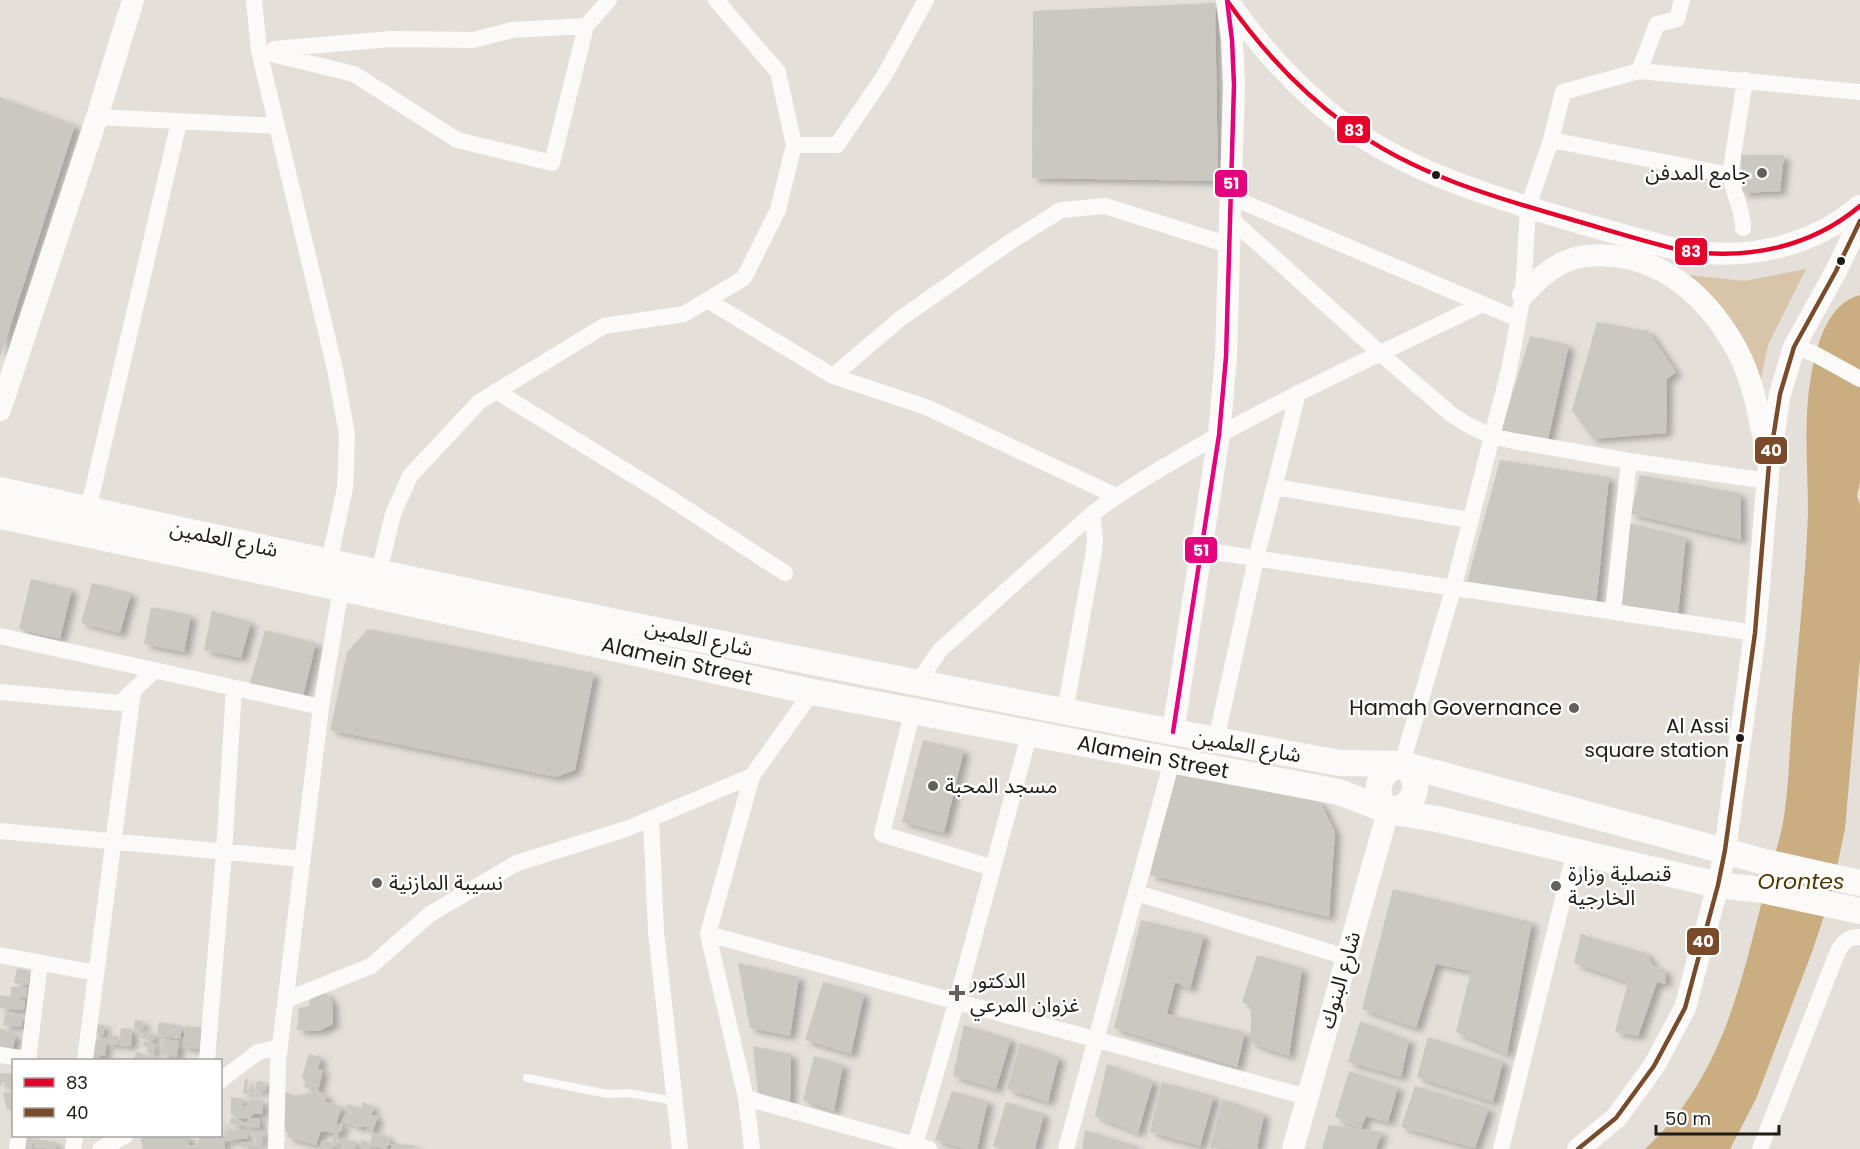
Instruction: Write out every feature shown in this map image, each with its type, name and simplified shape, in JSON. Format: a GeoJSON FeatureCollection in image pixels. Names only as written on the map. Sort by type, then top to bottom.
{"type":"FeatureCollection","features":[{"type":"Feature","properties":{"kind":"main road"},"geometry":{"type":"LineString","coordinates":[[0,410],[97,117],[133,0]]}},
{"type":"Feature","properties":{"kind":"main road"},"geometry":{"type":"LineString","coordinates":[[1228,1],[1248,31],[1279,66],[1321,106],[1378,147],[1441,178],[1528,207],[1684,252],[1734,255],[1776,249],[1808,238],[1831,227],[1860,206]]}},
{"type":"Feature","properties":{"kind":"main road"},"geometry":{"type":"LineString","coordinates":[[1173,732],[1219,435],[1226,357],[1234,85],[1228,1]]}},
{"type":"Feature","properties":{"kind":"main road"},"geometry":{"type":"LineString","coordinates":[[1578,1149],[1616,1118],[1654,1065],[1685,1008],[1718,885],[1725,850],[1755,633],[1769,472],[1780,394],[1804,350],[1836,271],[1860,221]]}},
{"type":"Feature","properties":{"kind":"main road"},"geometry":{"type":"LineString","coordinates":[[1523,295],[1540,277],[1562,263],[1581,256],[1604,254],[1647,263],[1670,275],[1691,290],[1725,329],[1749,376],[1757,400],[1769,472]]}},
{"type":"Feature","properties":{"kind":"main road"},"geometry":{"type":"LineString","coordinates":[[1836,271],[1860,261]]}},
{"type":"Feature","properties":{"kind":"main road","name":"شارع العلمين"},"geometry":{"type":"LineString","coordinates":[[0,490],[379,572],[923,684],[1340,763],[1402,764],[1765,862],[1860,883]]}},
{"type":"Feature","properties":{"kind":"main road","name":"Alamein Street"},"geometry":{"type":"LineString","coordinates":[[1,520],[341,588],[812,692],[1339,792],[1388,811],[1437,819],[1718,885],[1762,890],[1860,911]]}},
{"type":"Feature","properties":{"kind":"main road"},"geometry":{"type":"LineString","coordinates":[[1388,811],[1379,798],[1379,783],[1382,775],[1388,770],[1402,764]]}},
{"type":"Feature","properties":{"kind":"main road","name":"شارع البنوك"},"geometry":{"type":"LineString","coordinates":[[1293,1149],[1388,811]]}},
{"type":"Feature","properties":{"kind":"street"},"geometry":{"type":"LineString","coordinates":[[254,0],[259,51],[335,369],[347,434],[345,488],[329,561]]}},
{"type":"Feature","properties":{"kind":"street"},"geometry":{"type":"LineString","coordinates":[[259,51],[354,74],[457,140],[552,163],[586,26],[609,0]]}},
{"type":"Feature","properties":{"kind":"street"},"geometry":{"type":"LineString","coordinates":[[379,572],[393,514],[410,476],[479,402],[604,326],[684,314],[744,278],[778,210],[794,145],[777,72],[716,0]]}},
{"type":"Feature","properties":{"kind":"street"},"geometry":{"type":"LineString","coordinates":[[794,145],[837,145],[884,76],[926,0]]}},
{"type":"Feature","properties":{"kind":"street"},"geometry":{"type":"LineString","coordinates":[[1640,71],[1657,24],[1677,19],[1682,0]]}},
{"type":"Feature","properties":{"kind":"street"},"geometry":{"type":"LineString","coordinates":[[259,51],[391,39],[473,40],[512,30],[586,26]]}},
{"type":"Feature","properties":{"kind":"street"},"geometry":{"type":"LineString","coordinates":[[1402,764],[1453,588],[1509,369],[1523,295],[1528,207],[1551,140],[1563,92],[1640,71],[1860,92]]}},
{"type":"Feature","properties":{"kind":"street"},"geometry":{"type":"LineString","coordinates":[[1743,228],[1744,220],[1734,194],[1730,174],[1745,80]]}},
{"type":"Feature","properties":{"kind":"street"},"geometry":{"type":"LineString","coordinates":[[97,117],[277,126]]}},
{"type":"Feature","properties":{"kind":"street"},"geometry":{"type":"LineString","coordinates":[[88,510],[179,122]]}},
{"type":"Feature","properties":{"kind":"street"},"geometry":{"type":"LineString","coordinates":[[1551,140],[1730,174]]}},
{"type":"Feature","properties":{"kind":"street"},"geometry":{"type":"LineString","coordinates":[[833,376],[900,319],[1006,244],[1061,210],[1105,206],[1229,245]]}},
{"type":"Feature","properties":{"kind":"street"},"geometry":{"type":"LineString","coordinates":[[1231,208],[1518,319]]}},
{"type":"Feature","properties":{"kind":"street"},"geometry":{"type":"LineString","coordinates":[[1231,208],[1382,354],[1452,415],[1491,436],[1629,461],[1769,472]]}},
{"type":"Feature","properties":{"kind":"street"},"geometry":{"type":"LineString","coordinates":[[707,300],[833,376],[926,407],[1116,496]]}},
{"type":"Feature","properties":{"kind":"street"},"geometry":{"type":"LineString","coordinates":[[923,684],[925,672],[940,650],[1092,514],[1116,496],[1219,435],[1298,393],[1482,304]]}},
{"type":"Feature","properties":{"kind":"street"},"geometry":{"type":"LineString","coordinates":[[1804,350],[1860,379]]}},
{"type":"Feature","properties":{"kind":"street"},"geometry":{"type":"LineString","coordinates":[[496,391],[662,493],[785,573]]}},
{"type":"Feature","properties":{"kind":"street"},"geometry":{"type":"LineString","coordinates":[[1216,740],[1256,559],[1298,393]]}},
{"type":"Feature","properties":{"kind":"street"},"geometry":{"type":"LineString","coordinates":[[1613,612],[1629,461]]}},
{"type":"Feature","properties":{"kind":"street"},"geometry":{"type":"LineString","coordinates":[[1275,487],[1469,520]]}},
{"type":"Feature","properties":{"kind":"street"},"geometry":{"type":"LineString","coordinates":[[1065,711],[1094,551],[1092,514]]}},
{"type":"Feature","properties":{"kind":"street"},"geometry":{"type":"LineString","coordinates":[[1201,550],[1755,633]]}},
{"type":"Feature","properties":{"kind":"street"},"geometry":{"type":"LineString","coordinates":[[276,1149],[280,1047],[321,707],[341,588]]}},
{"type":"Feature","properties":{"kind":"street"},"geometry":{"type":"LineString","coordinates":[[0,636],[321,707]]}},
{"type":"Feature","properties":{"kind":"street"},"geometry":{"type":"LineString","coordinates":[[0,692],[120,703],[154,670]]}},
{"type":"Feature","properties":{"kind":"street"},"geometry":{"type":"LineString","coordinates":[[207,1059],[224,852],[234,688]]}},
{"type":"Feature","properties":{"kind":"street"},"geometry":{"type":"LineString","coordinates":[[85,1059],[133,691]]}},
{"type":"Feature","properties":{"kind":"street"},"geometry":{"type":"LineString","coordinates":[[752,1149],[746,1098],[708,934],[753,776],[812,692]]}},
{"type":"Feature","properties":{"kind":"street"},"geometry":{"type":"LineString","coordinates":[[913,711],[882,834],[993,868]]}},
{"type":"Feature","properties":{"kind":"street"},"geometry":{"type":"LineString","coordinates":[[746,1098],[919,1148],[1030,732]]}},
{"type":"Feature","properties":{"kind":"street"},"geometry":{"type":"LineString","coordinates":[[1066,1149],[1173,761]]}},
{"type":"Feature","properties":{"kind":"street"},"geometry":{"type":"LineString","coordinates":[[286,1000],[371,966],[430,914],[517,862],[626,829],[753,776]]}},
{"type":"Feature","properties":{"kind":"street"},"geometry":{"type":"LineString","coordinates":[[651,819],[656,932],[680,1149]]}},
{"type":"Feature","properties":{"kind":"street"},"geometry":{"type":"LineString","coordinates":[[0,831],[303,859]]}},
{"type":"Feature","properties":{"kind":"street"},"geometry":{"type":"LineString","coordinates":[[1501,1149],[1575,850]]}},
{"type":"Feature","properties":{"kind":"street"},"geometry":{"type":"LineString","coordinates":[[1137,892],[1346,957]]}},
{"type":"Feature","properties":{"kind":"street"},"geometry":{"type":"LineString","coordinates":[[708,934],[1307,1097]]}},
{"type":"Feature","properties":{"kind":"street"},"geometry":{"type":"LineString","coordinates":[[1760,1149],[1838,951],[1843,942],[1850,938],[1860,937]]}},
{"type":"Feature","properties":{"kind":"street"},"geometry":{"type":"LineString","coordinates":[[0,955],[96,973]]}},
{"type":"Feature","properties":{"kind":"street"},"geometry":{"type":"LineString","coordinates":[[28,1059],[40,963]]}},
{"type":"Feature","properties":{"kind":"street"},"geometry":{"type":"LineString","coordinates":[[222,1079],[258,1052],[280,1047]]}},
{"type":"Feature","properties":{"kind":"street"},"geometry":{"type":"LineString","coordinates":[[0,1055],[22,1059]]}},
{"type":"Feature","properties":{"kind":"street"},"geometry":{"type":"LineString","coordinates":[[100,1149],[123,1137]]}},
{"type":"Feature","properties":{"kind":"lane"},"geometry":{"type":"LineString","coordinates":[[527,1078],[608,1094],[628,1093],[675,1101]]}},
{"type":"Feature","properties":{"kind":"shaded area"},"geometry":{"type":"Polygon","coordinates":[[[1806,269],[1768,345],[1756,402],[1746,356],[1670,273],[1745,281],[1806,269]]]}},
{"type":"Feature","properties":{"kind":"water","name":"Orontes"},"geometry":{"type":"Polygon","coordinates":[[[1860,295],[1860,482],[1857,496],[1860,505],[1860,658],[1845,829],[1831,895],[1812,952],[1756,1099],[1730,1149],[1645,1149],[1671,1122],[1692,1094],[1723,1033],[1745,967],[1779,842],[1787,795],[1806,559],[1807,427],[1811,376],[1820,340],[1831,316],[1839,307],[1860,295]]]}},
{"type":"Feature","properties":{"kind":"building"},"geometry":{"type":"Polygon","coordinates":[[[1215,3],[1218,181],[1032,178],[1033,11],[1215,3]]]}},
{"type":"Feature","properties":{"kind":"building"},"geometry":{"type":"Polygon","coordinates":[[[0,97],[75,125],[0,358],[0,97]]]}},
{"type":"Feature","properties":{"kind":"building","name":"جامع المدفن"},"geometry":{"type":"Polygon","coordinates":[[[1741,155],[1784,155],[1780,191],[1742,193],[1741,155]]]}},
{"type":"Feature","properties":{"kind":"building"},"geometry":{"type":"Polygon","coordinates":[[[1597,322],[1648,331],[1676,372],[1667,379],[1666,433],[1593,439],[1572,410],[1597,322]]]}},
{"type":"Feature","properties":{"kind":"building"},"geometry":{"type":"Polygon","coordinates":[[[1530,336],[1569,345],[1547,444],[1499,438],[1530,336]]]}},
{"type":"Feature","properties":{"kind":"building"},"geometry":{"type":"Polygon","coordinates":[[[1500,460],[1609,477],[1596,606],[1465,589],[1500,460]]]}},
{"type":"Feature","properties":{"kind":"building"},"geometry":{"type":"Polygon","coordinates":[[[1640,475],[1740,493],[1741,540],[1631,514],[1640,475]]]}},
{"type":"Feature","properties":{"kind":"building"},"geometry":{"type":"Polygon","coordinates":[[[1629,523],[1686,537],[1678,614],[1619,603],[1629,523]]]}},
{"type":"Feature","properties":{"kind":"building"},"geometry":{"type":"Polygon","coordinates":[[[31,579],[72,589],[60,639],[19,629],[31,579]]]}},
{"type":"Feature","properties":{"kind":"building"},"geometry":{"type":"Polygon","coordinates":[[[92,583],[131,593],[120,633],[81,623],[92,583]]]}},
{"type":"Feature","properties":{"kind":"building"},"geometry":{"type":"Polygon","coordinates":[[[151,607],[191,615],[184,652],[144,644],[151,607]]]}},
{"type":"Feature","properties":{"kind":"building"},"geometry":{"type":"Polygon","coordinates":[[[212,611],[251,622],[241,658],[204,650],[212,611]]]}},
{"type":"Feature","properties":{"kind":"building"},"geometry":{"type":"Polygon","coordinates":[[[368,629],[594,673],[575,770],[556,777],[330,730],[347,652],[368,629]]]}},
{"type":"Feature","properties":{"kind":"building"},"geometry":{"type":"Polygon","coordinates":[[[265,630],[316,643],[303,696],[249,686],[265,630]]]}},
{"type":"Feature","properties":{"kind":"building","name":"مسجد المحبة"},"geometry":{"type":"Polygon","coordinates":[[[923,740],[964,750],[944,833],[902,822],[923,740]]]}},
{"type":"Feature","properties":{"kind":"building"},"geometry":{"type":"Polygon","coordinates":[[[1175,768],[1320,802],[1335,832],[1329,917],[1150,875],[1175,768]]]}},
{"type":"Feature","properties":{"kind":"building"},"geometry":{"type":"Polygon","coordinates":[[[1393,889],[1532,922],[1507,1054],[1456,1032],[1471,971],[1436,964],[1416,1028],[1362,1009],[1393,889]]]}},
{"type":"Feature","properties":{"kind":"building"},"geometry":{"type":"Polygon","coordinates":[[[1141,920],[1204,935],[1190,989],[1175,982],[1167,1014],[1245,1032],[1237,1067],[1114,1028],[1141,920]]]}},
{"type":"Feature","properties":{"kind":"building"},"geometry":{"type":"Polygon","coordinates":[[[1581,933],[1646,953],[1653,965],[1666,971],[1665,984],[1657,982],[1638,1036],[1615,1032],[1628,982],[1574,963],[1581,933]]]}},
{"type":"Feature","properties":{"kind":"building"},"geometry":{"type":"Polygon","coordinates":[[[1257,955],[1302,968],[1289,1056],[1251,1043],[1251,1006],[1242,1002],[1257,955]]]}},
{"type":"Feature","properties":{"kind":"building"},"geometry":{"type":"Polygon","coordinates":[[[738,963],[799,977],[790,1036],[750,1028],[738,963]]]}},
{"type":"Feature","properties":{"kind":"building"},"geometry":{"type":"Polygon","coordinates":[[[17,968],[30,971],[28,985],[14,983],[17,968]]]}},
{"type":"Feature","properties":{"kind":"building"},"geometry":{"type":"Polygon","coordinates":[[[823,982],[864,994],[851,1054],[805,1040],[823,982]]]}},
{"type":"Feature","properties":{"kind":"building"},"geometry":{"type":"Polygon","coordinates":[[[11,987],[27,987],[27,998],[12,997],[25,1000],[24,1010],[0,1008],[0,995],[11,997],[11,987]]]}},
{"type":"Feature","properties":{"kind":"building"},"geometry":{"type":"Polygon","coordinates":[[[325,992],[332,1001],[333,1024],[319,1031],[297,1030],[299,1008],[309,1006],[310,999],[325,992]]]}},
{"type":"Feature","properties":{"kind":"building"},"geometry":{"type":"Polygon","coordinates":[[[5,1014],[22,1016],[21,1027],[3,1025],[5,1014]]]}},
{"type":"Feature","properties":{"kind":"building"},"geometry":{"type":"Polygon","coordinates":[[[135,1020],[143,1021],[142,1030],[134,1029],[135,1020]]]}},
{"type":"Feature","properties":{"kind":"building"},"geometry":{"type":"Polygon","coordinates":[[[1360,1021],[1409,1040],[1401,1077],[1348,1062],[1360,1021]]]}},
{"type":"Feature","properties":{"kind":"building"},"geometry":{"type":"Polygon","coordinates":[[[159,1022],[182,1026],[180,1039],[157,1035],[159,1022]]]}},
{"type":"Feature","properties":{"kind":"building"},"geometry":{"type":"Polygon","coordinates":[[[94,1024],[105,1025],[103,1035],[93,1034],[94,1024]]]}},
{"type":"Feature","properties":{"kind":"building"},"geometry":{"type":"Polygon","coordinates":[[[964,1025],[1011,1039],[996,1089],[953,1076],[964,1025]]]}},
{"type":"Feature","properties":{"kind":"building"},"geometry":{"type":"Polygon","coordinates":[[[185,1026],[206,1028],[204,1049],[183,1047],[185,1026]]]}},
{"type":"Feature","properties":{"kind":"building"},"geometry":{"type":"Polygon","coordinates":[[[0,1028],[16,1035],[12,1052],[0,1048],[0,1028]]]}},
{"type":"Feature","properties":{"kind":"building"},"geometry":{"type":"Polygon","coordinates":[[[121,1028],[132,1029],[131,1046],[119,1045],[121,1028]]]}},
{"type":"Feature","properties":{"kind":"building"},"geometry":{"type":"Polygon","coordinates":[[[143,1031],[155,1034],[153,1041],[141,1038],[143,1031]]]}},
{"type":"Feature","properties":{"kind":"building"},"geometry":{"type":"Polygon","coordinates":[[[108,1035],[118,1036],[117,1045],[108,1044],[108,1035]]]}},
{"type":"Feature","properties":{"kind":"building"},"geometry":{"type":"Polygon","coordinates":[[[1428,1037],[1503,1061],[1493,1102],[1417,1077],[1428,1037]]]}},
{"type":"Feature","properties":{"kind":"building"},"geometry":{"type":"Polygon","coordinates":[[[96,1039],[106,1040],[105,1056],[100,1056],[100,1050],[98,1059],[88,1059],[94,1049],[96,1039]]]}},
{"type":"Feature","properties":{"kind":"building"},"geometry":{"type":"Polygon","coordinates":[[[163,1039],[179,1041],[177,1057],[161,1054],[163,1039]]]}},
{"type":"Feature","properties":{"kind":"building"},"geometry":{"type":"Polygon","coordinates":[[[144,1041],[156,1045],[153,1055],[147,1052],[148,1048],[143,1046],[144,1041]]]}},
{"type":"Feature","properties":{"kind":"building"},"geometry":{"type":"Polygon","coordinates":[[[1020,1043],[1059,1057],[1048,1102],[1007,1089],[1020,1043]]]}},
{"type":"Feature","properties":{"kind":"building"},"geometry":{"type":"Polygon","coordinates":[[[753,1046],[791,1054],[790,1104],[758,1094],[753,1046]]]}},
{"type":"Feature","properties":{"kind":"building"},"geometry":{"type":"Polygon","coordinates":[[[136,1052],[146,1055],[145,1059],[134,1059],[136,1052]]]}},
{"type":"Feature","properties":{"kind":"building"},"geometry":{"type":"Polygon","coordinates":[[[309,1054],[321,1057],[318,1069],[323,1070],[318,1091],[304,1087],[305,1081],[302,1077],[309,1054]]]}},
{"type":"Feature","properties":{"kind":"building"},"geometry":{"type":"Polygon","coordinates":[[[814,1056],[843,1065],[834,1111],[803,1100],[814,1056]]]}},
{"type":"Feature","properties":{"kind":"building"},"geometry":{"type":"Polygon","coordinates":[[[1107,1064],[1153,1081],[1138,1133],[1095,1116],[1107,1064]]]}},
{"type":"Feature","properties":{"kind":"building"},"geometry":{"type":"Polygon","coordinates":[[[1349,1071],[1398,1087],[1388,1122],[1366,1116],[1361,1129],[1335,1117],[1349,1071]]]}},
{"type":"Feature","properties":{"kind":"building"},"geometry":{"type":"Polygon","coordinates":[[[0,1073],[12,1074],[12,1087],[6,1086],[6,1082],[2,1082],[0,1087],[0,1073]]]}},
{"type":"Feature","properties":{"kind":"building"},"geometry":{"type":"Polygon","coordinates":[[[245,1079],[248,1079],[247,1091],[255,1091],[254,1094],[243,1093],[245,1079]]]}},
{"type":"Feature","properties":{"kind":"building"},"geometry":{"type":"Polygon","coordinates":[[[257,1081],[265,1082],[264,1091],[255,1091],[257,1081]]]}},
{"type":"Feature","properties":{"kind":"building"},"geometry":{"type":"Polygon","coordinates":[[[1162,1082],[1214,1096],[1200,1146],[1150,1132],[1162,1082]]]}},
{"type":"Feature","properties":{"kind":"building"},"geometry":{"type":"Polygon","coordinates":[[[1415,1086],[1489,1108],[1475,1148],[1401,1127],[1415,1086]]]}},
{"type":"Feature","properties":{"kind":"building"},"geometry":{"type":"Polygon","coordinates":[[[318,1091],[327,1096],[325,1102],[342,1106],[336,1125],[341,1123],[346,1113],[359,1114],[346,1111],[347,1104],[361,1108],[363,1102],[374,1107],[371,1115],[378,1116],[372,1133],[366,1127],[356,1127],[348,1121],[343,1122],[342,1131],[339,1132],[335,1145],[330,1149],[320,1145],[323,1140],[332,1143],[334,1133],[321,1131],[316,1145],[287,1137],[289,1129],[280,1127],[285,1092],[295,1096],[318,1091]]]}},
{"type":"Feature","properties":{"kind":"building"},"geometry":{"type":"Polygon","coordinates":[[[952,1091],[988,1101],[977,1149],[966,1149],[935,1140],[952,1091]]]}},
{"type":"Feature","properties":{"kind":"building"},"geometry":{"type":"Polygon","coordinates":[[[12,1092],[12,1109],[7,1109],[3,1093],[12,1092]]]}},
{"type":"Feature","properties":{"kind":"building"},"geometry":{"type":"Polygon","coordinates":[[[231,1097],[243,1099],[242,1106],[249,1107],[249,1100],[263,1100],[262,1114],[237,1119],[231,1114],[231,1097]]]}},
{"type":"Feature","properties":{"kind":"building"},"geometry":{"type":"Polygon","coordinates":[[[1223,1099],[1264,1114],[1257,1149],[1210,1148],[1223,1099]]]}},
{"type":"Feature","properties":{"kind":"building"},"geometry":{"type":"Polygon","coordinates":[[[1006,1102],[1044,1114],[1035,1149],[1003,1149],[993,1146],[1006,1102]]]}},
{"type":"Feature","properties":{"kind":"building"},"geometry":{"type":"Polygon","coordinates":[[[231,1117],[247,1123],[248,1118],[260,1118],[259,1128],[230,1124],[231,1117]]]}},
{"type":"Feature","properties":{"kind":"building"},"geometry":{"type":"Polygon","coordinates":[[[222,1121],[225,1149],[143,1149],[140,1137],[189,1137],[189,1145],[197,1146],[200,1137],[222,1137],[222,1121]]]}},
{"type":"Feature","properties":{"kind":"building"},"geometry":{"type":"Polygon","coordinates":[[[1329,1125],[1382,1132],[1376,1149],[1322,1149],[1329,1125]]]}},
{"type":"Feature","properties":{"kind":"building"},"geometry":{"type":"Polygon","coordinates":[[[229,1129],[246,1131],[248,1138],[225,1141],[229,1129]]]}},
{"type":"Feature","properties":{"kind":"building"},"geometry":{"type":"Polygon","coordinates":[[[1085,1130],[1137,1146],[1137,1149],[1082,1149],[1085,1130]]]}},
{"type":"Feature","properties":{"kind":"building"},"geometry":{"type":"Polygon","coordinates":[[[254,1131],[263,1131],[260,1145],[257,1147],[254,1131]]]}},
{"type":"Feature","properties":{"kind":"building"},"geometry":{"type":"Polygon","coordinates":[[[384,1132],[391,1144],[386,1149],[371,1144],[372,1133],[383,1137],[384,1132]]]}},
{"type":"Feature","properties":{"kind":"building"},"geometry":{"type":"Polygon","coordinates":[[[25,1137],[32,1137],[31,1149],[25,1149],[25,1137]]]}},
{"type":"Feature","properties":{"kind":"building"},"geometry":{"type":"Polygon","coordinates":[[[342,1138],[356,1142],[356,1149],[343,1149],[344,1144],[339,1143],[342,1138]]]}},
{"type":"Feature","properties":{"kind":"building"},"geometry":{"type":"Polygon","coordinates":[[[35,1139],[56,1142],[56,1149],[34,1147],[35,1139]]]}},
{"type":"Feature","properties":{"kind":"building"},"geometry":{"type":"Polygon","coordinates":[[[361,1139],[371,1144],[370,1149],[360,1146],[361,1139]]]}},
{"type":"Feature","properties":{"kind":"building"},"geometry":{"type":"Polygon","coordinates":[[[242,1142],[255,1143],[253,1147],[241,1147],[242,1142]]]}},
{"type":"Feature","properties":{"kind":"building"},"geometry":{"type":"Polygon","coordinates":[[[391,1144],[415,1145],[414,1149],[391,1149],[391,1144]]]}},
{"type":"Feature","properties":{"kind":"transit line","name":"51"},"geometry":{"type":"LineString","coordinates":[[1173,732],[1219,435],[1226,357],[1234,85],[1227,0]]}},
{"type":"Feature","properties":{"kind":"transit line","name":"83"},"geometry":{"type":"LineString","coordinates":[[1228,2],[1254,37],[1283,69],[1330,113],[1399,158],[1483,193],[1684,251],[1731,254],[1777,248],[1799,241],[1841,220],[1860,206]]}},
{"type":"Feature","properties":{"kind":"transit line","name":"40"},"geometry":{"type":"LineString","coordinates":[[1578,1149],[1616,1118],[1654,1066],[1685,1008],[1718,885],[1725,850],[1755,633],[1769,464],[1780,394],[1794,347],[1836,271],[1860,221]]}},
{"type":"Feature","properties":{"kind":"place","name":"جامع المدفن"},"geometry":{"type":"Point","coordinates":[1762,173]}},
{"type":"Feature","properties":{"kind":"place","name":"Hamah Governance"},"geometry":{"type":"Point","coordinates":[1574,708]}},
{"type":"Feature","properties":{"kind":"place","name":"Al Assi square station"},"geometry":{"type":"Point","coordinates":[1740,738]}},
{"type":"Feature","properties":{"kind":"place","name":"مسجد المحبة"},"geometry":{"type":"Point","coordinates":[933,786]}},
{"type":"Feature","properties":{"kind":"place","name":"نسيبة المازنية"},"geometry":{"type":"Point","coordinates":[377,883]}},
{"type":"Feature","properties":{"kind":"place","name":"قنصلية وزارة الخارجية"},"geometry":{"type":"Point","coordinates":[1556,886]}},
{"type":"Feature","properties":{"kind":"place","name":"الدكتور غزوان المرعي"},"geometry":{"type":"Point","coordinates":[957,993]}}]}
